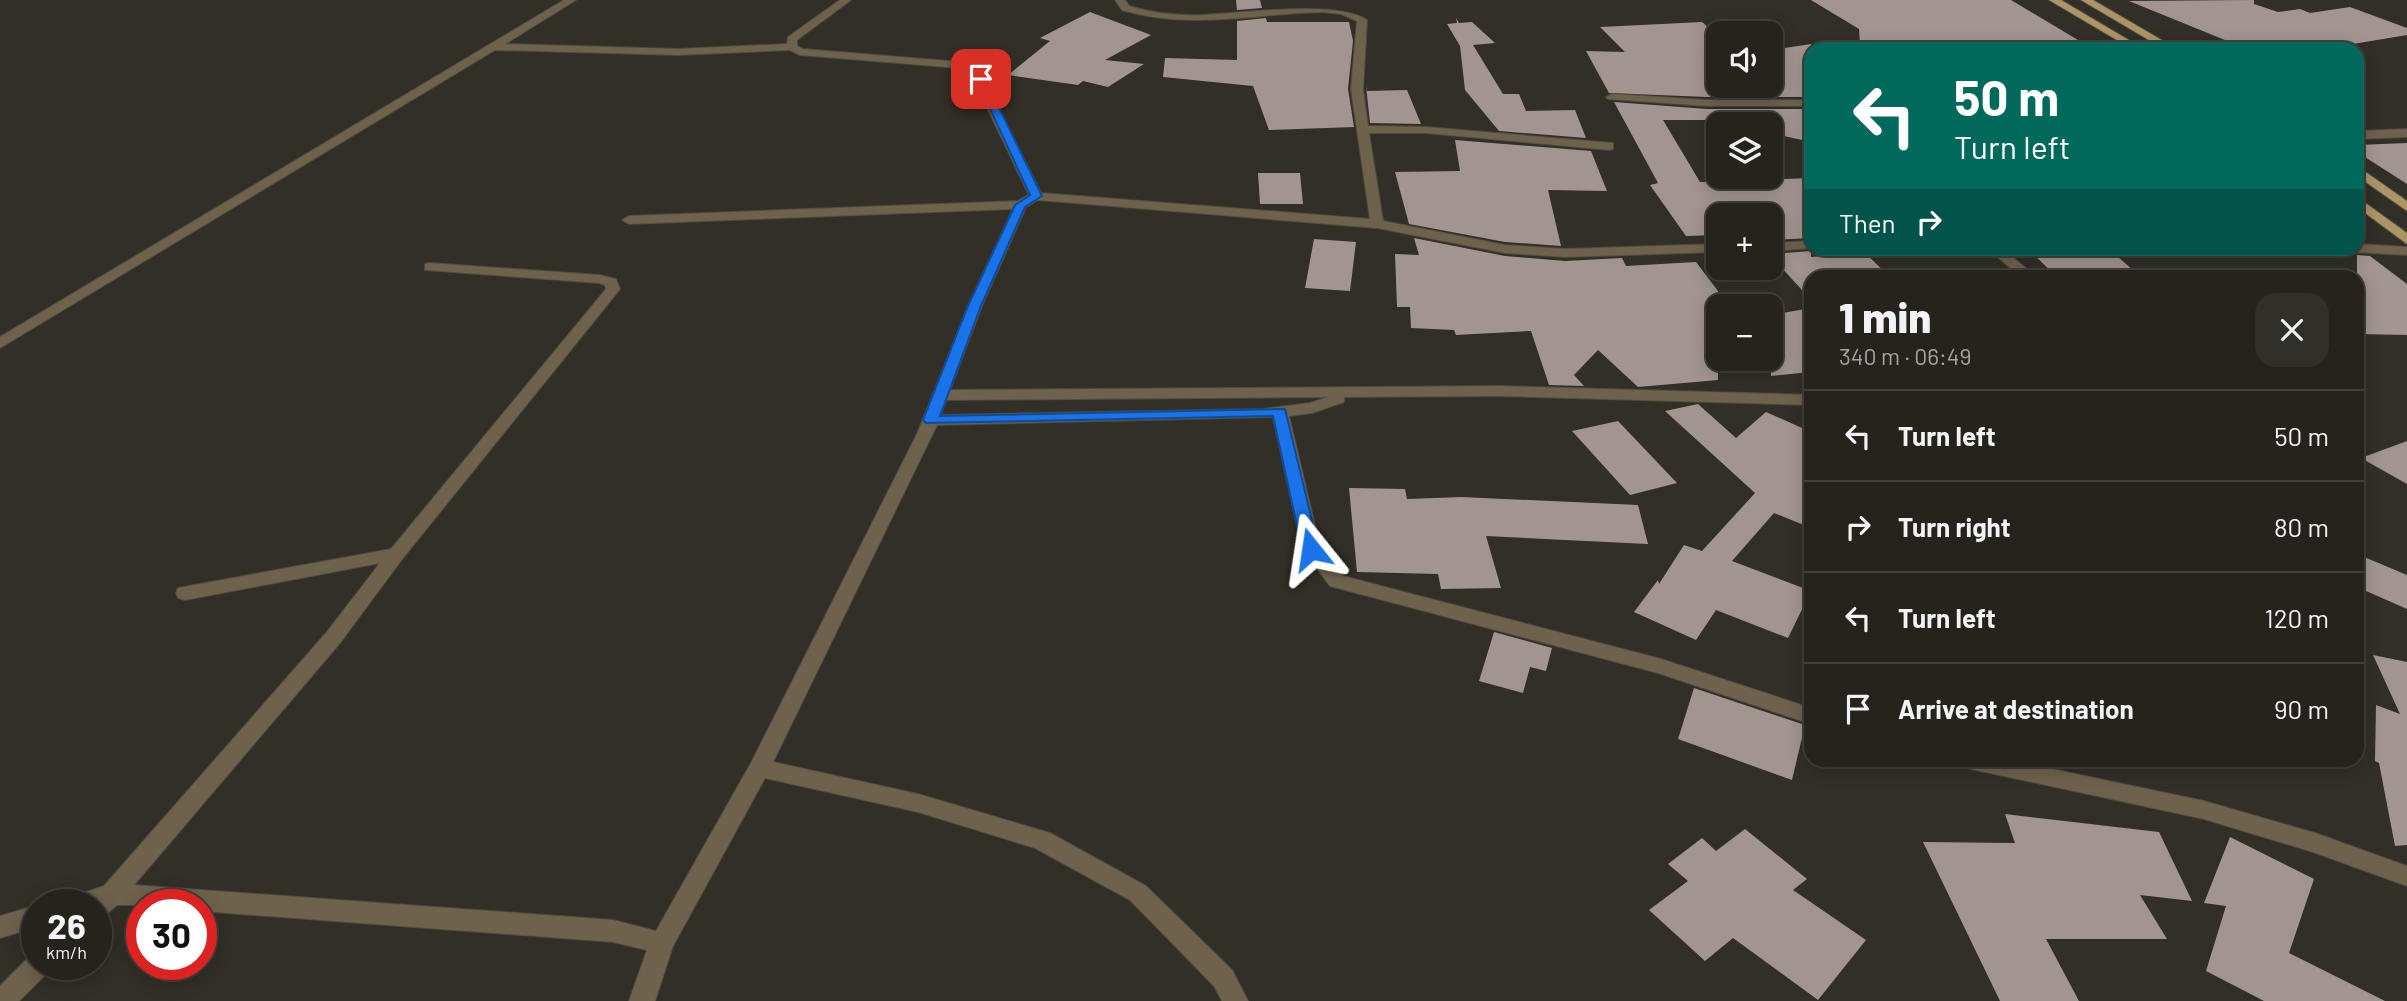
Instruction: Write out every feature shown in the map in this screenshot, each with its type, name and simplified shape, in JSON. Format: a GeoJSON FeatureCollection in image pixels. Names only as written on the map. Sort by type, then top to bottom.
{"type":"FeatureCollection","features":[{"type":"Feature","properties":{"kind":"main road"},"geometry":{"type":"LineString","coordinates":[[2054,0],[2126,42]]}},
{"type":"Feature","properties":{"kind":"main road"},"geometry":{"type":"LineString","coordinates":[[2086,0],[2160,42]]}},
{"type":"Feature","properties":{"kind":"main road"},"geometry":{"type":"LineString","coordinates":[[2364,175],[2407,207]]}},
{"type":"Feature","properties":{"kind":"main road"},"geometry":{"type":"LineString","coordinates":[[2364,206],[2407,240]]}},
{"type":"Feature","properties":{"kind":"street"},"geometry":{"type":"LineString","coordinates":[[0,343],[571,0]]}},
{"type":"Feature","properties":{"kind":"street"},"geometry":{"type":"LineString","coordinates":[[792,47],[792,39],[846,0]]}},
{"type":"Feature","properties":{"kind":"street"},"geometry":{"type":"LineString","coordinates":[[1120,0],[1125,8],[1143,15],[1167,17],[1328,8],[1351,12]]}},
{"type":"Feature","properties":{"kind":"street"},"geometry":{"type":"LineString","coordinates":[[1339,0],[1362,20],[1357,89],[1377,224]]}},
{"type":"Feature","properties":{"kind":"street"},"geometry":{"type":"LineString","coordinates":[[492,47],[678,52],[792,47],[800,52],[961,65],[974,70],[1028,200],[975,306],[931,420],[759,768],[662,943],[642,1001]]}},
{"type":"Feature","properties":{"kind":"street"},"geometry":{"type":"LineString","coordinates":[[1612,97],[1707,103],[1804,103]]}},
{"type":"Feature","properties":{"kind":"street"},"geometry":{"type":"LineString","coordinates":[[1363,129],[1426,130],[1609,146]]}},
{"type":"Feature","properties":{"kind":"street"},"geometry":{"type":"LineString","coordinates":[[2364,135],[2407,133]]}},
{"type":"Feature","properties":{"kind":"street"},"geometry":{"type":"LineString","coordinates":[[629,220],[1028,200],[1377,224],[1505,249],[1565,253],[1706,248]]}},
{"type":"Feature","properties":{"kind":"street"},"geometry":{"type":"LineString","coordinates":[[1783,246],[1804,245]]}},
{"type":"Feature","properties":{"kind":"street"},"geometry":{"type":"LineString","coordinates":[[2364,249],[2407,251]]}},
{"type":"Feature","properties":{"kind":"street"},"geometry":{"type":"LineString","coordinates":[[2003,256],[2020,270]]}},
{"type":"Feature","properties":{"kind":"street"},"geometry":{"type":"LineString","coordinates":[[112,893],[333,638],[397,554],[613,289],[611,282],[600,279],[430,267]]}},
{"type":"Feature","properties":{"kind":"street"},"geometry":{"type":"LineString","coordinates":[[940,395],[1499,391],[1804,400]]}},
{"type":"Feature","properties":{"kind":"street"},"geometry":{"type":"LineString","coordinates":[[931,420],[1280,412],[1312,408],[1356,394]]}},
{"type":"Feature","properties":{"kind":"street"},"geometry":{"type":"LineString","coordinates":[[1280,412],[1311,549],[1337,581],[1661,666],[1804,714]]}},
{"type":"Feature","properties":{"kind":"street"},"geometry":{"type":"LineString","coordinates":[[185,593],[397,554]]}},
{"type":"Feature","properties":{"kind":"street"},"geometry":{"type":"LineString","coordinates":[[2004,767],[2204,810],[2315,843],[2407,876]]}},
{"type":"Feature","properties":{"kind":"street"},"geometry":{"type":"LineString","coordinates":[[759,768],[918,803],[1042,840],[1138,893],[1223,978],[1235,1001]]}},
{"type":"Feature","properties":{"kind":"street"},"geometry":{"type":"LineString","coordinates":[[112,902],[613,931],[662,943]]}},
{"type":"Feature","properties":{"kind":"street"},"geometry":{"type":"LineString","coordinates":[[0,927],[21,921]]}},
{"type":"Feature","properties":{"kind":"street"},"geometry":{"type":"LineString","coordinates":[[2,1001],[23,980]]}},
{"type":"Feature","properties":{"kind":"building"},"geometry":{"type":"Polygon","coordinates":[[[1236,0],[1260,0],[1262,8],[1237,10],[1236,0]]]}},
{"type":"Feature","properties":{"kind":"building"},"geometry":{"type":"Polygon","coordinates":[[[1811,0],[2011,0],[2081,42],[1860,42],[1859,29],[1811,0]]]}},
{"type":"Feature","properties":{"kind":"building"},"geometry":{"type":"Polygon","coordinates":[[[2254,0],[2254,4],[2278,12],[2300,9],[2310,13],[2350,7],[2407,28],[2407,35],[2364,42],[2230,42],[2129,1],[2254,0]]]}},
{"type":"Feature","properties":{"kind":"building"},"geometry":{"type":"Polygon","coordinates":[[[1090,12],[1151,35],[1105,60],[1144,64],[1108,87],[1083,81],[1078,85],[1008,75],[1050,41],[1040,38],[1090,12]]]}},
{"type":"Feature","properties":{"kind":"building"},"geometry":{"type":"Polygon","coordinates":[[[1266,18],[1267,22],[1349,22],[1353,41],[1348,89],[1354,127],[1269,130],[1253,86],[1163,77],[1165,58],[1237,60],[1237,21],[1266,18]]]}},
{"type":"Feature","properties":{"kind":"building"},"geometry":{"type":"Polygon","coordinates":[[[1456,18],[1459,23],[1472,22],[1495,43],[1473,45],[1503,94],[1519,94],[1526,111],[1575,110],[1586,138],[1499,131],[1465,90],[1460,46],[1447,24],[1457,23],[1456,18]]]}},
{"type":"Feature","properties":{"kind":"building"},"geometry":{"type":"Polygon","coordinates":[[[1702,22],[1706,26],[1706,97],[1609,93],[1586,51],[1625,52],[1600,27],[1702,22]]]}},
{"type":"Feature","properties":{"kind":"building"},"geometry":{"type":"Polygon","coordinates":[[[1804,45],[1804,97],[1783,97],[1783,48],[1804,45]]]}},
{"type":"Feature","properties":{"kind":"building"},"geometry":{"type":"Polygon","coordinates":[[[1366,86],[1367,91],[1407,90],[1421,124],[1370,123],[1366,86]]]}},
{"type":"Feature","properties":{"kind":"building"},"geometry":{"type":"Polygon","coordinates":[[[1614,102],[1707,109],[1804,109],[1804,140],[1783,136],[1783,112],[1706,112],[1706,120],[1663,120],[1700,182],[1706,182],[1706,189],[1783,189],[1783,179],[1804,178],[1804,238],[1783,239],[1783,203],[1706,203],[1706,235],[1686,236],[1650,185],[1658,183],[1614,102]]]}},
{"type":"Feature","properties":{"kind":"building"},"geometry":{"type":"Polygon","coordinates":[[[1455,140],[1591,151],[1607,191],[1548,190],[1561,246],[1505,242],[1409,224],[1395,172],[1460,171],[1455,140]]]}},
{"type":"Feature","properties":{"kind":"building"},"geometry":{"type":"Polygon","coordinates":[[[2407,143],[2407,184],[2364,156],[2364,145],[2407,143]]]}},
{"type":"Feature","properties":{"kind":"building"},"geometry":{"type":"Polygon","coordinates":[[[1258,173],[1300,173],[1303,204],[1260,204],[1258,173]]]}},
{"type":"Feature","properties":{"kind":"building"},"geometry":{"type":"Polygon","coordinates":[[[1414,238],[1505,256],[1565,261],[1622,258],[1626,266],[1696,262],[1706,275],[1706,280],[1710,280],[1718,291],[1718,294],[1706,294],[1706,371],[1718,371],[1718,380],[1638,387],[1598,350],[1574,375],[1584,386],[1549,385],[1531,331],[1456,335],[1454,330],[1411,328],[1410,307],[1397,307],[1395,254],[1419,255],[1414,238]]]}},
{"type":"Feature","properties":{"kind":"building"},"geometry":{"type":"Polygon","coordinates":[[[1314,239],[1356,242],[1350,291],[1305,288],[1314,239]]]}},
{"type":"Feature","properties":{"kind":"building"},"geometry":{"type":"Polygon","coordinates":[[[1804,252],[1804,256],[1811,257],[1868,256],[1883,270],[1804,270],[1804,292],[1783,269],[1783,253],[1804,252]]]}},
{"type":"Feature","properties":{"kind":"building"},"geometry":{"type":"Polygon","coordinates":[[[2035,256],[2117,256],[2133,270],[2050,270],[2035,256]]]}},
{"type":"Feature","properties":{"kind":"building"},"geometry":{"type":"Polygon","coordinates":[[[2357,256],[2370,256],[2407,284],[2407,335],[2364,334],[2364,270],[2357,270],[2357,256]]]}},
{"type":"Feature","properties":{"kind":"building"},"geometry":{"type":"Polygon","coordinates":[[[1804,309],[1804,373],[1771,376],[1771,371],[1783,371],[1783,313],[1804,309]]]}},
{"type":"Feature","properties":{"kind":"building"},"geometry":{"type":"Polygon","coordinates":[[[1698,404],[1736,438],[1766,412],[1804,429],[1804,525],[1774,513],[1732,561],[1804,588],[1804,605],[1788,638],[1716,610],[1696,640],[1634,612],[1658,580],[1659,584],[1684,545],[1702,551],[1755,493],[1665,411],[1698,404]]]}},
{"type":"Feature","properties":{"kind":"building"},"geometry":{"type":"Polygon","coordinates":[[[1618,421],[1677,483],[1630,495],[1572,431],[1618,421]]]}},
{"type":"Feature","properties":{"kind":"building"},"geometry":{"type":"Polygon","coordinates":[[[2407,441],[2407,484],[2364,460],[2364,457],[2407,441]]]}},
{"type":"Feature","properties":{"kind":"building"},"geometry":{"type":"Polygon","coordinates":[[[1349,488],[1405,489],[1407,499],[1462,497],[1638,505],[1648,544],[1486,536],[1501,588],[1441,589],[1438,574],[1357,572],[1349,488]]]}},
{"type":"Feature","properties":{"kind":"building"},"geometry":{"type":"Polygon","coordinates":[[[2364,557],[2407,575],[2407,609],[2364,590],[2364,557]]]}},
{"type":"Feature","properties":{"kind":"building"},"geometry":{"type":"Polygon","coordinates":[[[1494,632],[1552,648],[1546,671],[1530,667],[1523,693],[1479,681],[1494,632]]]}},
{"type":"Feature","properties":{"kind":"building"},"geometry":{"type":"Polygon","coordinates":[[[2373,655],[2407,662],[2407,845],[2395,846],[2379,763],[2375,761],[2376,705],[2400,714],[2373,655]]]}},
{"type":"Feature","properties":{"kind":"building"},"geometry":{"type":"Polygon","coordinates":[[[1694,688],[1804,725],[1792,780],[1678,739],[1694,688]]]}},
{"type":"Feature","properties":{"kind":"building"},"geometry":{"type":"Polygon","coordinates":[[[2005,814],[2159,832],[2192,901],[2140,895],[2167,939],[2046,939],[2079,1001],[2000,1001],[1923,842],[2015,843],[2005,814]]]}},
{"type":"Feature","properties":{"kind":"building"},"geometry":{"type":"Polygon","coordinates":[[[1745,829],[1807,879],[1793,890],[1866,940],[1818,1000],[1733,938],[1705,961],[1649,910],[1688,881],[1668,864],[1702,838],[1716,851],[1745,829]]]}},
{"type":"Feature","properties":{"kind":"building"},"geometry":{"type":"Polygon","coordinates":[[[2230,837],[2314,879],[2289,953],[2385,1001],[2264,1001],[2206,971],[2226,906],[2204,903],[2230,837]]]}},
{"type":"Feature","properties":{"kind":"route"},"geometry":{"type":"LineString","coordinates":[[981,79],[1004,133],[1036,196],[1021,205],[1014,218],[975,306],[931,420],[1280,412],[1297,498],[1311,549]]}}]}
